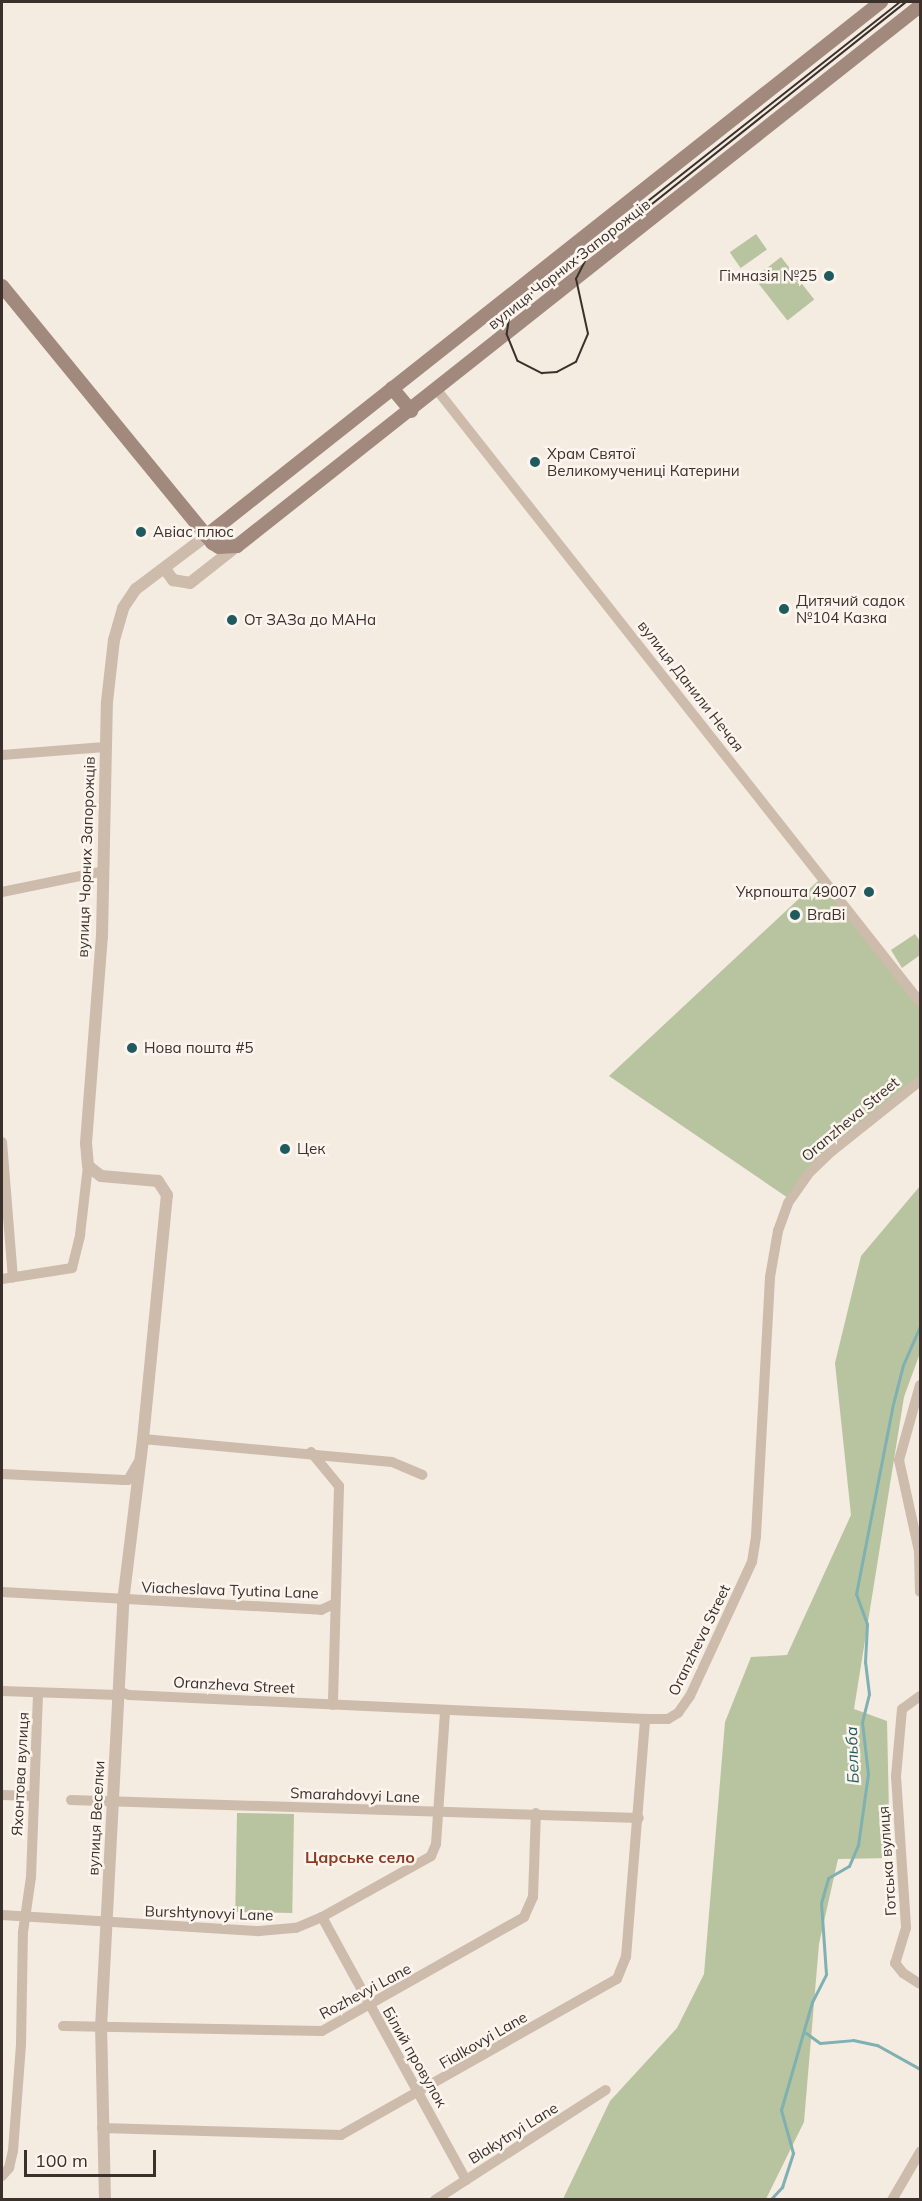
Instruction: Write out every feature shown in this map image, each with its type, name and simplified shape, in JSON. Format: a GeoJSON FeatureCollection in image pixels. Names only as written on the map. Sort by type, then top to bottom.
{"type":"FeatureCollection","features":[{"type":"Feature","properties":{"kind":"main road","name":"вулиця Чорних Запорожців"},"geometry":{"type":"LineString","coordinates":[[206,536],[881,2]]}},
{"type":"Feature","properties":{"kind":"main road","name":"вулиця Чорних Запорожців"},"geometry":{"type":"LineString","coordinates":[[237,546],[411,411],[921,6]]}},
{"type":"Feature","properties":{"kind":"main road"},"geometry":{"type":"LineString","coordinates":[[2,286],[206,536],[219,548],[237,546]]}},
{"type":"Feature","properties":{"kind":"main road"},"geometry":{"type":"LineString","coordinates":[[392,388],[411,411]]}},
{"type":"Feature","properties":{"kind":"street","name":"вулиця Данили Нечая"},"geometry":{"type":"LineString","coordinates":[[437,390],[921,1002]]}},
{"type":"Feature","properties":{"kind":"street","name":"вулиця Чорних Запорожців"},"geometry":{"type":"LineString","coordinates":[[7,1279],[72,1268],[80,1235],[87,1166],[104,871],[105,747],[111,664],[119,617],[136,590],[206,536]]}},
{"type":"Feature","properties":{"kind":"street","name":"вулиця Чорних Запорожців"},"geometry":{"type":"LineString","coordinates":[[165,569],[173,580],[190,583],[237,546]]}},
{"type":"Feature","properties":{"kind":"street"},"geometry":{"type":"LineString","coordinates":[[2,755],[105,747]]}},
{"type":"Feature","properties":{"kind":"street"},"geometry":{"type":"LineString","coordinates":[[2,892],[104,871]]}},
{"type":"Feature","properties":{"kind":"street","name":"Oranzheva Street"},"geometry":{"type":"LineString","coordinates":[[2,1690],[38,1693],[118,1693],[445,1711],[668,1719],[683,1707],[752,1562],[756,1536],[770,1277],[778,1231],[788,1203],[808,1174],[832,1151],[921,1081]]}},
{"type":"Feature","properties":{"kind":"street"},"geometry":{"type":"LineString","coordinates":[[2,1142],[7,1279]]}},
{"type":"Feature","properties":{"kind":"street"},"geometry":{"type":"LineString","coordinates":[[87,1166],[101,1176],[158,1181],[167,1195],[143,1439],[311,1452],[392,1462],[422,1475]]}},
{"type":"Feature","properties":{"kind":"street"},"geometry":{"type":"LineString","coordinates":[[921,1385],[899,1460],[919,1551],[921,1592]]}},
{"type":"Feature","properties":{"kind":"street","name":"вулиця Веселки"},"geometry":{"type":"LineString","coordinates":[[105,2199],[101,2028],[112,1802],[123,1602],[143,1439]]}},
{"type":"Feature","properties":{"kind":"street","name":"Viacheslava Tyutina Lane"},"geometry":{"type":"LineString","coordinates":[[311,1452],[339,1486],[333,1705]]}},
{"type":"Feature","properties":{"kind":"street"},"geometry":{"type":"LineString","coordinates":[[2,1474],[124,1480],[132,1476],[140,1461]]}},
{"type":"Feature","properties":{"kind":"street","name":"Viacheslava Tyutina Lane"},"geometry":{"type":"LineString","coordinates":[[2,1592],[123,1602],[321,1610],[334,1604]]}},
{"type":"Feature","properties":{"kind":"street","name":"Яхонтова вулиця"},"geometry":{"type":"LineString","coordinates":[[2,2176],[9,2168],[13,2151],[32,1796],[38,1757],[38,1693]]}},
{"type":"Feature","properties":{"kind":"street","name":"Готська вулиця"},"geometry":{"type":"LineString","coordinates":[[921,1696],[902,1709],[896,1776],[906,1928],[895,1963],[903,1973],[921,1984]]}},
{"type":"Feature","properties":{"kind":"street","name":"Burshtynovyi Lane"},"geometry":{"type":"LineString","coordinates":[[2,1915],[106,1924],[285,1930],[322,1917],[431,1856],[436,1844],[445,1711]]}},
{"type":"Feature","properties":{"kind":"street","name":"Fialkovyi Lane"},"geometry":{"type":"LineString","coordinates":[[102,2128],[341,2135],[419,2094],[617,1979],[626,1957],[639,1818],[645,1719]]}},
{"type":"Feature","properties":{"kind":"street"},"geometry":{"type":"LineString","coordinates":[[2,1795],[32,1796]]}},
{"type":"Feature","properties":{"kind":"street","name":"Smarahdovyi Lane"},"geometry":{"type":"LineString","coordinates":[[71,1800],[639,1818]]}},
{"type":"Feature","properties":{"kind":"street","name":"Rozhevyi Lane"},"geometry":{"type":"LineString","coordinates":[[63,2026],[322,2031],[369,2007],[524,1917],[533,1897],[536,1814]]}},
{"type":"Feature","properties":{"kind":"street","name":"Білий провулок"},"geometry":{"type":"LineString","coordinates":[[322,1917],[369,2007],[466,2180]]}},
{"type":"Feature","properties":{"kind":"street","name":"Blakytnyi Lane"},"geometry":{"type":"LineString","coordinates":[[435,2199],[606,2090]]}},
{"type":"Feature","properties":{"kind":"street"},"geometry":{"type":"LineString","coordinates":[[892,2199],[921,2152]]}},
{"type":"Feature","properties":{"kind":"green space"},"geometry":{"type":"Polygon","coordinates":[[[756,234],[767,250],[741,268],[730,252],[756,234]]]}},
{"type":"Feature","properties":{"kind":"green space"},"geometry":{"type":"Polygon","coordinates":[[[781,257],[814,300],[787,320],[754,278],[781,257]]]}},
{"type":"Feature","properties":{"kind":"green space"},"geometry":{"type":"Polygon","coordinates":[[[819,880],[920,1007],[920,1077],[828,1155],[791,1200],[609,1076],[819,880]]]}},
{"type":"Feature","properties":{"kind":"green space"},"geometry":{"type":"Polygon","coordinates":[[[915,934],[920,941],[920,955],[902,968],[891,950],[915,934]]]}},
{"type":"Feature","properties":{"kind":"green space"},"geometry":{"type":"Polygon","coordinates":[[[920,1186],[920,1353],[904,1397],[854,1709],[887,1721],[890,1858],[838,1859],[819,1944],[804,2122],[766,2199],[563,2199],[610,2101],[677,2028],[704,1974],[725,1722],[751,1657],[787,1655],[851,1515],[835,1363],[861,1256],[920,1186]]]}},
{"type":"Feature","properties":{"kind":"green space"},"geometry":{"type":"Polygon","coordinates":[[[237,1813],[294,1814],[292,1913],[235,1912],[237,1813]]]}},
{"type":"Feature","properties":{"kind":"waterway","name":"Бельба"},"geometry":{"type":"LineString","coordinates":[[770,2200],[782,2187],[793,2153],[781,2110],[812,2002],[826,1974],[821,1903],[828,1878],[849,1866],[858,1845],[868,1774],[862,1722],[869,1694],[865,1662],[867,1624],[856,1594],[892,1408],[903,1365],[920,1326]]}},
{"type":"Feature","properties":{"kind":"waterway"},"geometry":{"type":"LineString","coordinates":[[806,2033],[820,2043],[853,2040],[877,2045],[920,2069]]}},
{"type":"Feature","properties":{"kind":"tram line"},"geometry":{"type":"LineString","coordinates":[[901,2],[518,305],[510,316],[507,334],[518,361],[542,373],[557,372],[576,362],[588,334],[576,279],[588,255],[906,2]]}},
{"type":"Feature","properties":{"kind":"place","name":"Гімназія №25"},"geometry":{"type":"Point","coordinates":[829,276]}},
{"type":"Feature","properties":{"kind":"place","name":"Храм Святої Великомучениці Катерини"},"geometry":{"type":"Point","coordinates":[535,462]}},
{"type":"Feature","properties":{"kind":"place","name":"Авіас плюс"},"geometry":{"type":"Point","coordinates":[141,532]}},
{"type":"Feature","properties":{"kind":"place","name":"Дитячий садок №104 Казка"},"geometry":{"type":"Point","coordinates":[784,609]}},
{"type":"Feature","properties":{"kind":"place","name":"От ЗАЗа до МАНа"},"geometry":{"type":"Point","coordinates":[232,620]}},
{"type":"Feature","properties":{"kind":"place","name":"Укрпошта 49007"},"geometry":{"type":"Point","coordinates":[869,892]}},
{"type":"Feature","properties":{"kind":"place","name":"BraBi"},"geometry":{"type":"Point","coordinates":[795,915]}},
{"type":"Feature","properties":{"kind":"place","name":"Нова пошта #5"},"geometry":{"type":"Point","coordinates":[132,1048]}},
{"type":"Feature","properties":{"kind":"place","name":"Цек"},"geometry":{"type":"Point","coordinates":[285,1149]}},
{"type":"Feature","properties":{"kind":"district","name":"Царське село"},"geometry":{"type":"Point","coordinates":[360,1857]}}]}
